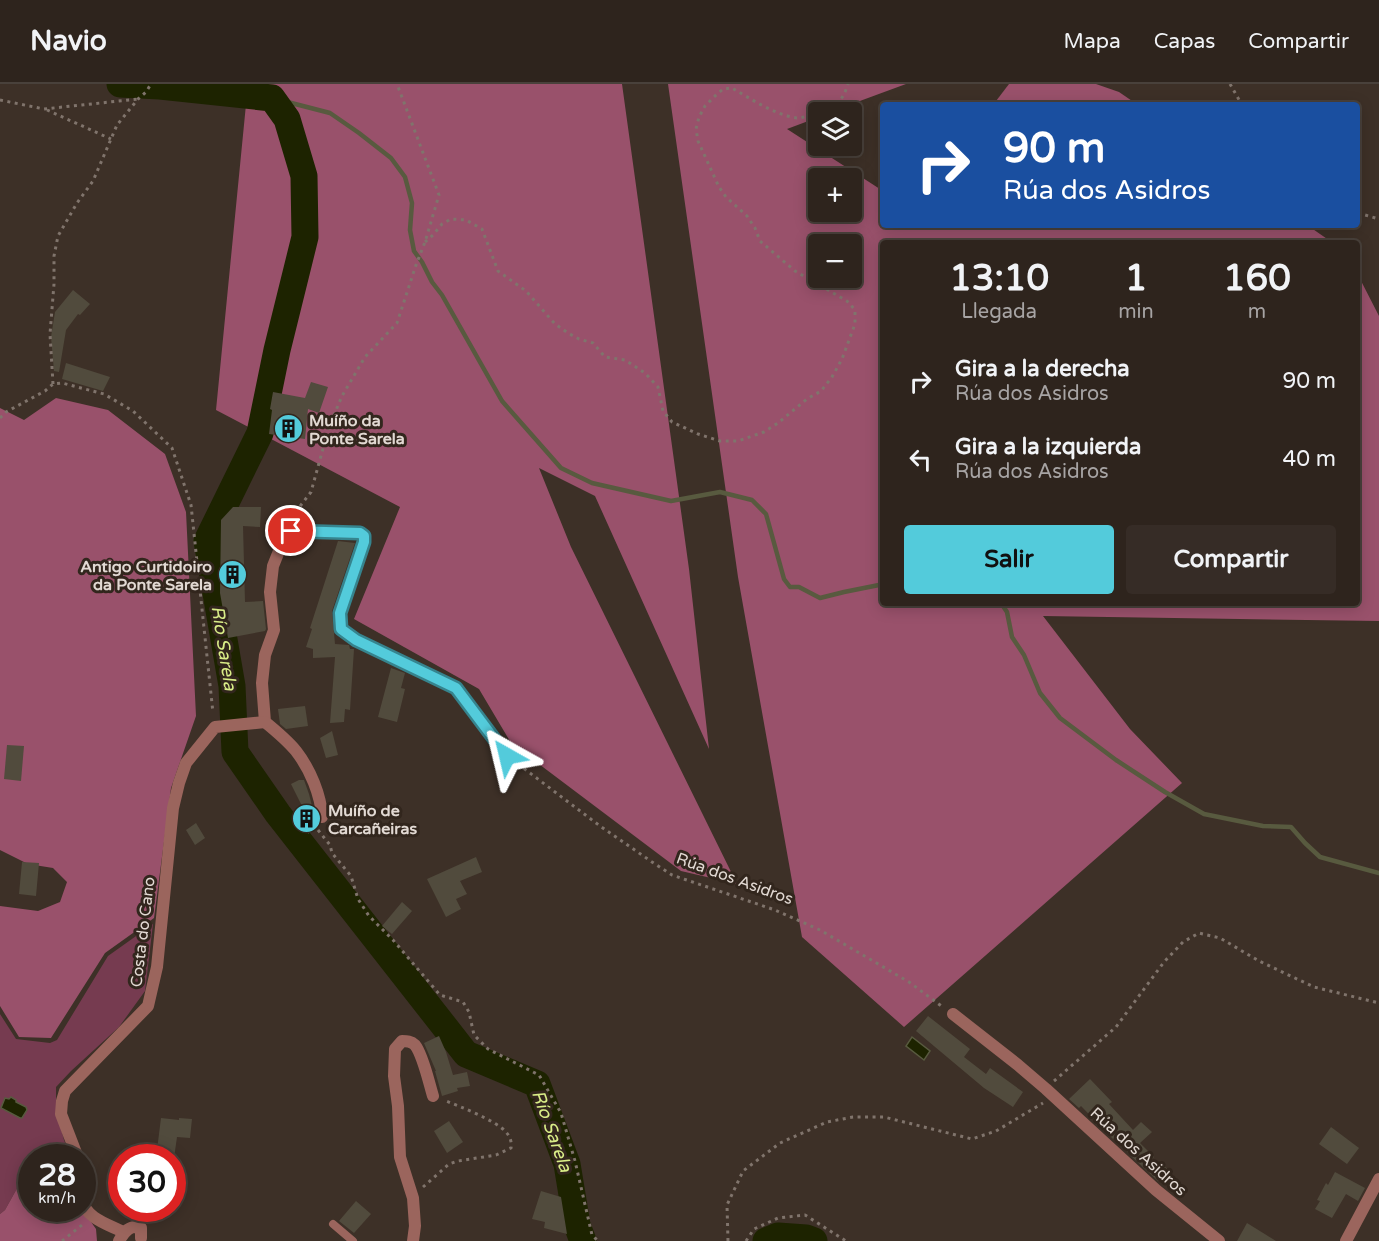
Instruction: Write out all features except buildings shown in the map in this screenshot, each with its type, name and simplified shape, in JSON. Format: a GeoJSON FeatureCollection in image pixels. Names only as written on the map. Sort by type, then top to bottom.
{"type":"FeatureCollection","features":[{"type":"Feature","properties":{"kind":"street"},"geometry":{"type":"LineString","coordinates":[[262,722],[265,655],[274,630],[270,592],[273,566],[281,546],[291,531],[360,533],[364,536],[364,542],[340,613],[341,629],[356,640],[456,688],[507,756]]}},
{"type":"Feature","properties":{"kind":"street"},"geometry":{"type":"LineString","coordinates":[[218,726],[262,722],[296,751],[313,781],[322,817]]}},
{"type":"Feature","properties":{"kind":"street","name":"Costa do Cano"},"geometry":{"type":"LineString","coordinates":[[73,1144],[61,1114],[65,1091],[148,1005],[157,967],[173,808],[179,783],[186,763],[218,726]]}},
{"type":"Feature","properties":{"kind":"street","name":"Rúa dos Asidros"},"geometry":{"type":"LineString","coordinates":[[953,1014],[1050,1093],[1156,1191],[1219,1241]]}},
{"type":"Feature","properties":{"kind":"street"},"geometry":{"type":"LineString","coordinates":[[413,1241],[415,1226],[413,1198],[400,1157],[394,1076],[395,1049],[402,1041],[414,1044],[420,1054],[433,1096]]}},
{"type":"Feature","properties":{"kind":"street"},"geometry":{"type":"LineString","coordinates":[[1346,1241],[1379,1179]]}},
{"type":"Feature","properties":{"kind":"street"},"geometry":{"type":"LineString","coordinates":[[96,1218],[121,1237],[128,1229],[141,1228],[141,1239]]}},
{"type":"Feature","properties":{"kind":"lane"},"geometry":{"type":"LineString","coordinates":[[333,1224],[352,1241]]}},
{"type":"Feature","properties":{"kind":"path"},"geometry":{"type":"LineString","coordinates":[[53,384],[50,334],[54,256],[58,236],[93,181],[117,126],[151,84]]}},
{"type":"Feature","properties":{"kind":"path"},"geometry":{"type":"LineString","coordinates":[[290,520],[311,492],[329,427],[342,396],[365,357],[398,324],[439,195],[397,84]]}},
{"type":"Feature","properties":{"kind":"path"},"geometry":{"type":"LineString","coordinates":[[425,242],[442,224],[452,219],[466,220],[482,229],[498,271],[526,291],[555,324],[573,336],[593,343],[605,357],[625,360],[645,373],[658,387],[663,411],[672,422],[720,441],[738,441],[764,432],[821,391],[832,377],[842,359],[855,324],[855,310],[847,301],[795,271],[760,241],[747,216],[718,187],[698,141],[696,129],[705,106],[723,90],[732,88],[762,105],[798,118],[837,105],[845,95],[848,84]]}},
{"type":"Feature","properties":{"kind":"path"},"geometry":{"type":"LineString","coordinates":[[1230,84],[1240,102]]}},
{"type":"Feature","properties":{"kind":"path"},"geometry":{"type":"LineString","coordinates":[[44,109],[138,99]]}},
{"type":"Feature","properties":{"kind":"path"},"geometry":{"type":"LineString","coordinates":[[0,100],[44,109],[111,139]]}},
{"type":"Feature","properties":{"kind":"path"},"geometry":{"type":"LineString","coordinates":[[1360,214],[1379,219]]}},
{"type":"Feature","properties":{"kind":"path"},"geometry":{"type":"LineString","coordinates":[[0,418],[6,412],[45,391],[53,384],[62,383],[104,394],[133,411],[172,448],[191,505],[218,726]]}},
{"type":"Feature","properties":{"kind":"path","name":"Rúa dos Asidros"},"geometry":{"type":"LineString","coordinates":[[507,756],[600,826],[672,874],[775,910],[820,930],[909,982],[953,1014]]}},
{"type":"Feature","properties":{"kind":"path"},"geometry":{"type":"LineString","coordinates":[[322,817],[318,831],[351,876],[358,899],[369,916],[393,940],[440,995],[463,1002],[469,1012],[474,1035],[488,1049],[539,1075],[561,1113],[592,1235],[598,1241]]}},
{"type":"Feature","properties":{"kind":"path"},"geometry":{"type":"LineString","coordinates":[[728,1241],[727,1205],[743,1171],[780,1143],[826,1122],[854,1117],[884,1118],[972,1139],[996,1131],[1050,1093],[1116,1027],[1164,962],[1183,942],[1199,933],[1220,938],[1259,961],[1314,987],[1379,1003]]}},
{"type":"Feature","properties":{"kind":"path"},"geometry":{"type":"LineString","coordinates":[[413,1198],[449,1164],[496,1155],[511,1148],[512,1144],[505,1131],[494,1123],[433,1096]]}},
{"type":"Feature","properties":{"kind":"path"},"geometry":{"type":"LineString","coordinates":[[746,1241],[754,1229],[778,1218],[805,1215],[846,1241]]}},
{"type":"Feature","properties":{"kind":"path"},"geometry":{"type":"LineString","coordinates":[[62,1241],[90,1222]]}},
{"type":"Feature","properties":{"kind":"shaded area"},"geometry":{"type":"Polygon","coordinates":[[[248,84],[622,84],[689,569],[709,749],[595,496],[539,468],[571,547],[737,884],[681,871],[511,743],[479,689],[354,619],[400,507],[216,410],[248,84]]]}},
{"type":"Feature","properties":{"kind":"shaded area"},"geometry":{"type":"Polygon","coordinates":[[[668,84],[906,84],[857,102],[808,102],[808,121],[787,129],[808,143],[808,156],[829,156],[847,168],[808,168],[808,222],[862,222],[862,177],[880,189],[880,228],[1311,228],[1329,240],[880,240],[880,606],[1360,606],[1360,279],[1379,316],[1379,621],[1043,616],[1130,729],[1182,783],[904,1027],[802,937],[738,577],[668,84]]]}},
{"type":"Feature","properties":{"kind":"shaded area"},"geometry":{"type":"Polygon","coordinates":[[[1009,84],[1096,84],[1119,92],[1134,102],[995,102],[1009,84]]]}},
{"type":"Feature","properties":{"kind":"shaded area"},"geometry":{"type":"Polygon","coordinates":[[[56,398],[108,410],[165,454],[186,512],[196,716],[171,788],[154,918],[105,953],[51,1038],[19,1037],[0,1006],[0,906],[38,911],[60,902],[67,882],[53,868],[28,864],[0,850],[0,408],[24,420],[56,398]]]}},
{"type":"Feature","properties":{"kind":"shaded area"},"geometry":{"type":"Polygon","coordinates":[[[153,924],[145,991],[119,1027],[56,1087],[56,1108],[66,1144],[18,1144],[18,1187],[5,1210],[0,1214],[0,1014],[16,1039],[50,1043],[57,1040],[108,956],[153,924]]]}},
{"type":"Feature","properties":{"kind":"shaded area"},"geometry":{"type":"Polygon","coordinates":[[[912,1037],[930,1051],[924,1060],[906,1046],[912,1037]]]}},
{"type":"Feature","properties":{"kind":"shaded area"},"geometry":{"type":"Polygon","coordinates":[[[11,1097],[26,1107],[27,1110],[22,1118],[1,1108],[5,1098],[11,1097]]]}},
{"type":"Feature","properties":{"kind":"shaded area"},"geometry":{"type":"Polygon","coordinates":[[[18,1187],[18,1222],[91,1222],[96,1229],[97,1241],[0,1241],[0,1214],[5,1210],[18,1187]]]}},
{"type":"Feature","properties":{"kind":"waterway","name":"Río Sarela"},"geometry":{"type":"LineString","coordinates":[[120,84],[272,98],[287,119],[304,176],[305,237],[277,350],[260,433],[207,541],[232,686],[235,752],[278,814],[466,1054],[537,1084],[567,1164],[577,1225],[583,1241]]}},
{"type":"Feature","properties":{"kind":"waterway"},"geometry":{"type":"LineString","coordinates":[[272,98],[330,113],[391,158],[405,177],[412,203],[410,230],[414,251],[442,295],[502,401],[561,468],[592,483],[671,501],[720,492],[752,500],[766,514],[784,579],[790,587],[799,587],[820,598],[880,585]]}},
{"type":"Feature","properties":{"kind":"waterway"},"geometry":{"type":"LineString","coordinates":[[1003,606],[1007,612],[1012,637],[1024,655],[1040,693],[1060,718],[1116,760],[1204,814],[1263,826],[1291,827],[1320,857],[1379,873]]}},
{"type":"Feature","properties":{"kind":"waterway","name":"Río Sarela"},"geometry":{"type":"LineString","coordinates":[[766,1241],[778,1236],[806,1238],[814,1241]]}},
{"type":"Feature","properties":{"kind":"place","name":"Muíño da Ponte Sarela"},"geometry":{"type":"Point","coordinates":[288,429]}},
{"type":"Feature","properties":{"kind":"place","name":"Antigo Curtidoiro da Ponte Sarela"},"geometry":{"type":"Point","coordinates":[233,575]}},
{"type":"Feature","properties":{"kind":"place","name":"Muíño de Carcañeiras"},"geometry":{"type":"Point","coordinates":[307,819]}},
{"type":"Feature","properties":{"kind":"route"},"geometry":{"type":"LineString","coordinates":[[291,531],[360,533],[364,536],[340,613],[341,629],[356,640],[456,688],[507,756]]}}]}
